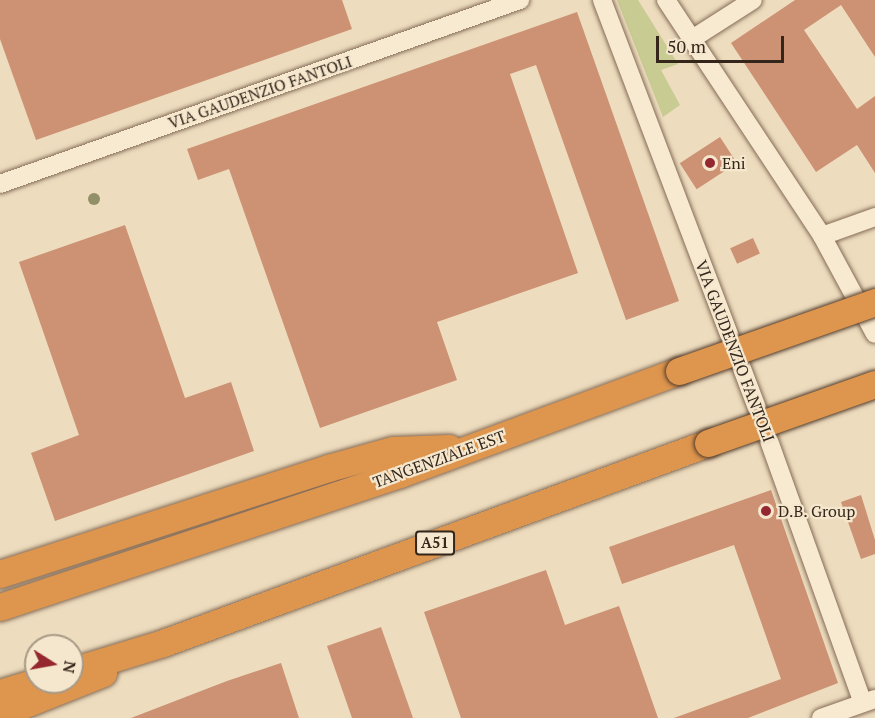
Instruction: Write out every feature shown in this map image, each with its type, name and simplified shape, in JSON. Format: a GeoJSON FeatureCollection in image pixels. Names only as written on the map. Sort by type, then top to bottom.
{"type":"FeatureCollection","features":[{"type":"Feature","properties":{"kind":"highway","name":"TANGENZIALE EST"},"geometry":{"type":"LineString","coordinates":[[0,606],[474,447],[875,302]]}},
{"type":"Feature","properties":{"kind":"highway","name":"A51"},"geometry":{"type":"LineString","coordinates":[[84,667],[163,643],[875,384]]}},
{"type":"Feature","properties":{"kind":"highway"},"geometry":{"type":"LineString","coordinates":[[0,574],[393,450],[474,447]]}},
{"type":"Feature","properties":{"kind":"highway"},"geometry":{"type":"LineString","coordinates":[[0,714],[78,686],[163,643]]}},
{"type":"Feature","properties":{"kind":"highway"},"geometry":{"type":"LineString","coordinates":[[0,693],[24,686]]}},
{"type":"Feature","properties":{"kind":"street","name":"VIA GAUDENZIO FANTOLI"},"geometry":{"type":"LineString","coordinates":[[0,184],[520,0]]}},
{"type":"Feature","properties":{"kind":"street","name":"VIA GAUDENZIO FANTOLI"},"geometry":{"type":"LineString","coordinates":[[602,0],[869,701]]}},
{"type":"Feature","properties":{"kind":"street"},"geometry":{"type":"LineString","coordinates":[[666,0],[822,236],[875,334]]}},
{"type":"Feature","properties":{"kind":"street"},"geometry":{"type":"LineString","coordinates":[[692,39],[753,0]]}},
{"type":"Feature","properties":{"kind":"street"},"geometry":{"type":"LineString","coordinates":[[822,236],[875,217]]}},
{"type":"Feature","properties":{"kind":"street"},"geometry":{"type":"LineString","coordinates":[[821,718],[869,701]]}},
{"type":"Feature","properties":{"kind":"green space"},"geometry":{"type":"Polygon","coordinates":[[[617,0],[638,0],[678,64],[661,70],[680,105],[663,117],[617,0]]]}},
{"type":"Feature","properties":{"kind":"building"},"geometry":{"type":"Polygon","coordinates":[[[0,0],[342,0],[352,29],[36,140],[0,39],[0,0]]]}},
{"type":"Feature","properties":{"kind":"building"},"geometry":{"type":"Polygon","coordinates":[[[795,0],[875,0],[875,57],[841,5],[804,30],[857,109],[875,96],[875,173],[857,145],[816,172],[731,43],[795,0]]]}},
{"type":"Feature","properties":{"kind":"building"},"geometry":{"type":"Polygon","coordinates":[[[577,12],[679,301],[626,320],[536,65],[510,74],[578,273],[437,322],[457,380],[320,428],[229,169],[198,180],[187,149],[577,12]]]}},
{"type":"Feature","properties":{"kind":"building"},"geometry":{"type":"Polygon","coordinates":[[[720,137],[737,163],[697,189],[680,163],[720,137]]]}},
{"type":"Feature","properties":{"kind":"building"},"geometry":{"type":"Polygon","coordinates":[[[125,225],[185,398],[231,382],[254,451],[55,521],[31,453],[79,435],[19,262],[125,225]]]}},
{"type":"Feature","properties":{"kind":"building"},"geometry":{"type":"Polygon","coordinates":[[[753,238],[760,254],[737,264],[730,248],[753,238]]]}},
{"type":"Feature","properties":{"kind":"building"},"geometry":{"type":"Polygon","coordinates":[[[771,490],[838,683],[748,718],[674,718],[781,679],[734,545],[622,584],[609,547],[771,490]]]}},
{"type":"Feature","properties":{"kind":"building"},"geometry":{"type":"Polygon","coordinates":[[[861,495],[875,540],[875,554],[861,559],[841,502],[861,495]]]}},
{"type":"Feature","properties":{"kind":"building"},"geometry":{"type":"Polygon","coordinates":[[[546,570],[565,625],[619,606],[658,718],[461,718],[424,612],[546,570]]]}},
{"type":"Feature","properties":{"kind":"building"},"geometry":{"type":"Polygon","coordinates":[[[381,627],[413,718],[352,718],[327,646],[381,627]]]}},
{"type":"Feature","properties":{"kind":"building"},"geometry":{"type":"Polygon","coordinates":[[[281,663],[299,718],[131,718],[227,681],[281,663]]]}},
{"type":"Feature","properties":{"kind":"place","name":"Eni"},"geometry":{"type":"Point","coordinates":[710,163]}},
{"type":"Feature","properties":{"kind":"place","name":"D.B. Group"},"geometry":{"type":"Point","coordinates":[766,511]}}]}
